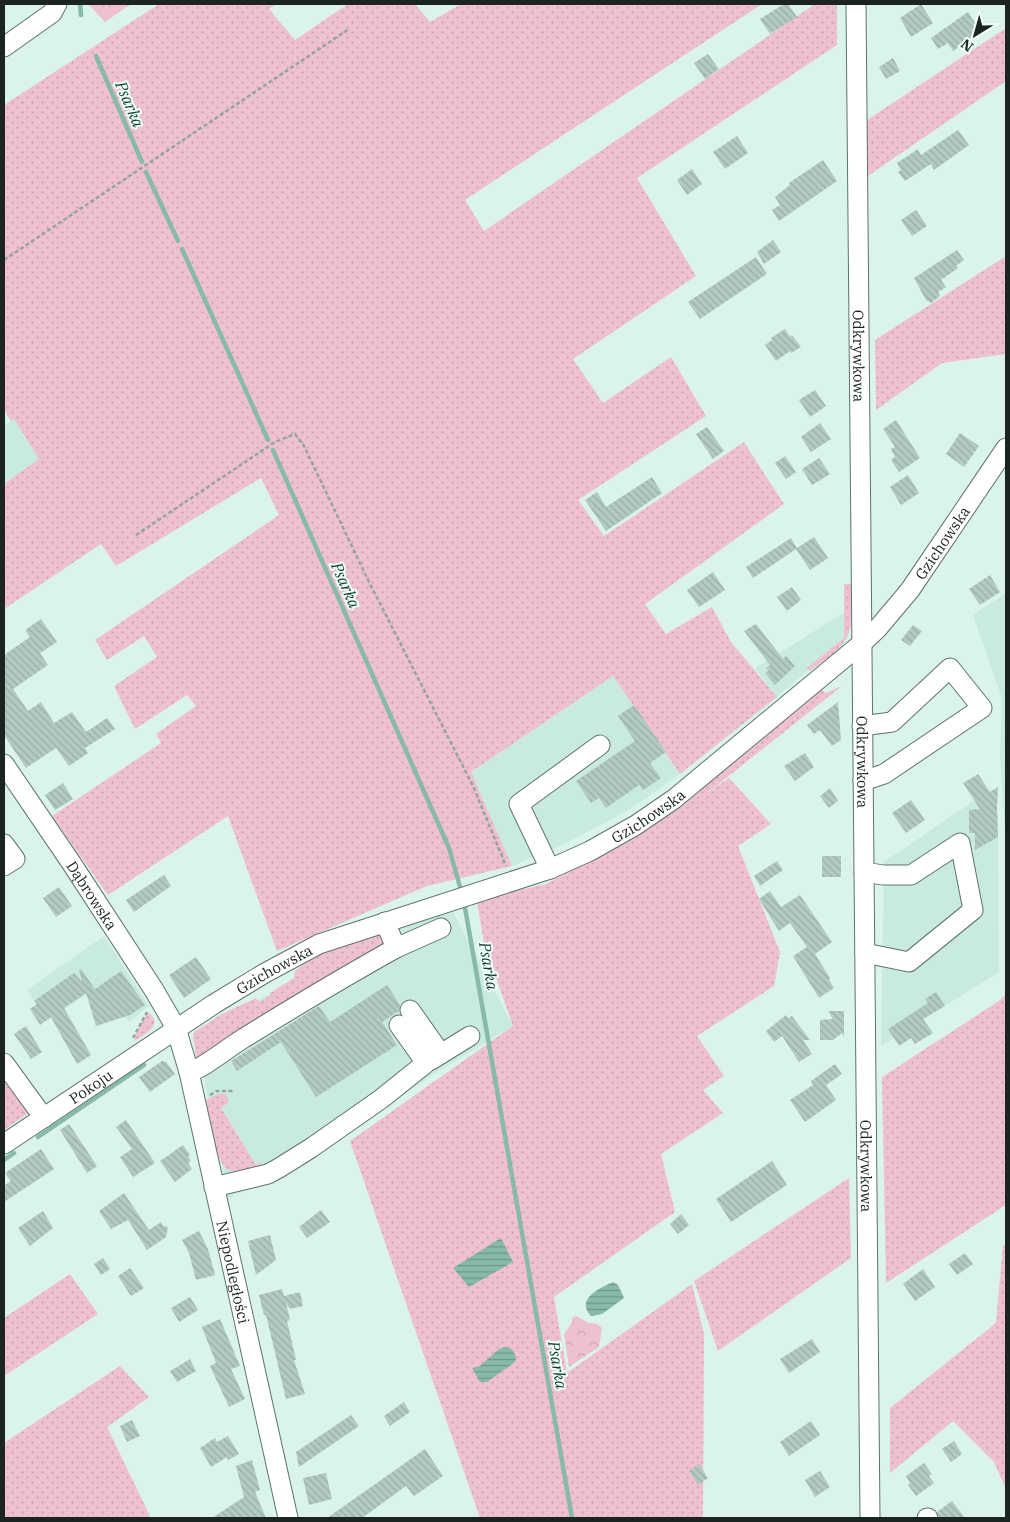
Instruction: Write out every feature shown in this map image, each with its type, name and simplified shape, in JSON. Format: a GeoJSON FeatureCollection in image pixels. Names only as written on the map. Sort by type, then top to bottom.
{"type":"FeatureCollection","features":[{"type":"Feature","properties":{"kind":"street"},"geometry":{"type":"LineString","coordinates":[[4,47],[52,13],[57,4]]}},
{"type":"Feature","properties":{"kind":"street","name":"Odkrywkowa"},"geometry":{"type":"LineString","coordinates":[[856,4],[870,1518]]}},
{"type":"Feature","properties":{"kind":"street","name":"Gzichowska"},"geometry":{"type":"LineString","coordinates":[[176,1028],[265,972],[319,944],[488,890],[590,852],[636,825],[674,799],[878,628],[910,590],[1006,448]]}},
{"type":"Feature","properties":{"kind":"street"},"geometry":{"type":"LineString","coordinates":[[862,726],[892,722],[950,668],[982,708],[884,774],[863,781]]}},
{"type":"Feature","properties":{"kind":"street"},"geometry":{"type":"LineString","coordinates":[[550,868],[519,804],[600,745]]}},
{"type":"Feature","properties":{"kind":"street","name":"Dąbrowska"},"geometry":{"type":"LineString","coordinates":[[4,764],[72,864],[176,1028]]}},
{"type":"Feature","properties":{"kind":"street"},"geometry":{"type":"LineString","coordinates":[[864,872],[883,875],[911,875],[960,843],[973,910],[909,962],[864,953]]}},
{"type":"Feature","properties":{"kind":"street"},"geometry":{"type":"LineString","coordinates":[[4,844],[14,859],[4,866]]}},
{"type":"Feature","properties":{"kind":"street"},"geometry":{"type":"LineString","coordinates":[[386,922],[396,948]]}},
{"type":"Feature","properties":{"kind":"street"},"geometry":{"type":"LineString","coordinates":[[189,1072],[196,1070],[222,1051],[323,989],[396,948],[441,928]]}},
{"type":"Feature","properties":{"kind":"street"},"geometry":{"type":"LineString","coordinates":[[404,1017],[433,1058]]}},
{"type":"Feature","properties":{"kind":"street","name":"Niepodległości"},"geometry":{"type":"LineString","coordinates":[[176,1028],[189,1072],[288,1518]]}},
{"type":"Feature","properties":{"kind":"street","name":"Pokoju"},"geometry":{"type":"LineString","coordinates":[[4,1144],[176,1028]]}},
{"type":"Feature","properties":{"kind":"street"},"geometry":{"type":"LineString","coordinates":[[214,1187],[268,1174],[279,1168],[381,1099],[433,1058],[470,1036]]}},
{"type":"Feature","properties":{"kind":"street"},"geometry":{"type":"LineString","coordinates":[[4,1063],[44,1118]]}},
{"type":"Feature","properties":{"kind":"path"},"geometry":{"type":"LineString","coordinates":[[4,260],[349,29]]}},
{"type":"Feature","properties":{"kind":"path"},"geometry":{"type":"LineString","coordinates":[[136,535],[275,442],[295,434],[304,446],[369,582],[474,786],[508,872],[510,882]]}},
{"type":"Feature","properties":{"kind":"path"},"geometry":{"type":"LineString","coordinates":[[130,1044],[146,1012],[152,1008]]}},
{"type":"Feature","properties":{"kind":"shaded area"},"geometry":{"type":"Polygon","coordinates":[[[14,419],[39,459],[4,484],[4,426],[14,419]]]}},
{"type":"Feature","properties":{"kind":"shaded area"},"geometry":{"type":"Polygon","coordinates":[[[1006,593],[1006,847],[1000,756],[1002,698],[973,615],[1006,593]]]}},
{"type":"Feature","properties":{"kind":"shaded area"},"geometry":{"type":"Polygon","coordinates":[[[845,612],[844,639],[777,697],[755,668],[845,612]]]}},
{"type":"Feature","properties":{"kind":"shaded area"},"geometry":{"type":"Polygon","coordinates":[[[613,676],[680,774],[629,810],[558,847],[512,866],[471,772],[613,676]]]}},
{"type":"Feature","properties":{"kind":"shaded area"},"geometry":{"type":"Polygon","coordinates":[[[998,787],[999,972],[881,1046],[884,862],[975,800],[998,787]]]}},
{"type":"Feature","properties":{"kind":"shaded area"},"geometry":{"type":"Polygon","coordinates":[[[453,912],[513,1026],[434,1074],[279,1181],[235,1194],[228,1201],[220,1152],[200,1060],[212,1022],[292,983],[304,964],[325,952],[376,933],[453,912]]]}},
{"type":"Feature","properties":{"kind":"shaded area"},"geometry":{"type":"Polygon","coordinates":[[[104,936],[149,1006],[129,1022],[102,984],[47,1021],[27,990],[104,936]]]}},
{"type":"Feature","properties":{"kind":"shaded area"},"geometry":{"type":"Polygon","coordinates":[[[501,1238],[513,1262],[469,1287],[453,1268],[501,1238]]]}},
{"type":"Feature","properties":{"kind":"shaded area"},"geometry":{"type":"Polygon","coordinates":[[[613,1282],[618,1285],[624,1298],[602,1314],[591,1316],[587,1310],[586,1304],[588,1299],[596,1291],[613,1282]]]}},
{"type":"Feature","properties":{"kind":"shaded area"},"geometry":{"type":"Polygon","coordinates":[[[504,1347],[513,1350],[516,1356],[515,1362],[487,1382],[480,1382],[472,1368],[480,1366],[504,1347]]]}},
{"type":"Feature","properties":{"kind":"green space"},"geometry":{"type":"Polygon","coordinates":[[[88,4],[131,4],[105,22],[88,4]]]}},
{"type":"Feature","properties":{"kind":"green space"},"geometry":{"type":"Polygon","coordinates":[[[159,4],[277,4],[269,9],[295,40],[348,4],[415,4],[430,22],[461,4],[762,4],[465,200],[484,231],[815,4],[837,4],[837,45],[637,178],[696,276],[573,359],[603,403],[671,357],[706,416],[578,500],[604,536],[744,442],[784,504],[645,604],[666,634],[712,607],[731,642],[777,697],[680,774],[613,676],[471,772],[512,866],[427,886],[277,951],[228,816],[108,895],[52,816],[161,743],[156,734],[196,706],[187,695],[135,729],[114,686],[157,657],[144,636],[107,660],[95,640],[279,515],[261,478],[116,566],[101,544],[4,609],[4,484],[39,459],[14,419],[11,421],[4,410],[4,105],[159,4]]]}},
{"type":"Feature","properties":{"kind":"green space"},"geometry":{"type":"Polygon","coordinates":[[[1006,28],[1006,81],[865,178],[864,122],[1006,28]]]}},
{"type":"Feature","properties":{"kind":"green space"},"geometry":{"type":"Polygon","coordinates":[[[1006,256],[1006,354],[942,363],[876,410],[875,340],[1006,256]]]}},
{"type":"Feature","properties":{"kind":"green space"},"geometry":{"type":"Polygon","coordinates":[[[844,584],[851,584],[851,627],[843,644],[810,671],[807,668],[844,638],[844,584]]]}},
{"type":"Feature","properties":{"kind":"green space"},"geometry":{"type":"Polygon","coordinates":[[[842,686],[706,794],[729,778],[771,824],[738,846],[780,952],[774,986],[697,1036],[724,1076],[703,1090],[723,1113],[661,1154],[675,1212],[554,1297],[567,1373],[692,1284],[704,1334],[703,1518],[480,1518],[350,1141],[513,1026],[484,943],[477,902],[546,884],[648,829],[820,689],[826,693],[842,686]]]}},
{"type":"Feature","properties":{"kind":"green space"},"geometry":{"type":"Polygon","coordinates":[[[379,933],[388,942],[197,1062],[194,1032],[222,1014],[256,998],[259,1002],[270,996],[270,993],[294,978],[295,971],[315,956],[379,933]]]}},
{"type":"Feature","properties":{"kind":"green space"},"geometry":{"type":"Polygon","coordinates":[[[1006,994],[1006,1205],[886,1283],[882,1077],[999,1001],[1006,994]]]}},
{"type":"Feature","properties":{"kind":"green space"},"geometry":{"type":"Polygon","coordinates":[[[148,1012],[153,1017],[154,1025],[147,1033],[134,1041],[136,1033],[148,1012]]]}},
{"type":"Feature","properties":{"kind":"green space"},"geometry":{"type":"Polygon","coordinates":[[[4,1074],[30,1112],[4,1130],[4,1074]]]}},
{"type":"Feature","properties":{"kind":"green space"},"geometry":{"type":"Polygon","coordinates":[[[218,1094],[226,1094],[229,1102],[221,1108],[256,1165],[262,1161],[260,1166],[232,1171],[224,1166],[219,1158],[206,1100],[218,1094]]]}},
{"type":"Feature","properties":{"kind":"green space"},"geometry":{"type":"Polygon","coordinates":[[[849,1178],[851,1258],[718,1351],[694,1281],[849,1178]]]}},
{"type":"Feature","properties":{"kind":"green space"},"geometry":{"type":"Polygon","coordinates":[[[1003,1245],[1006,1246],[1006,1489],[994,1462],[953,1421],[890,1473],[890,1408],[996,1323],[1003,1245]]]}},
{"type":"Feature","properties":{"kind":"green space"},"geometry":{"type":"Polygon","coordinates":[[[70,1274],[98,1314],[4,1376],[4,1318],[70,1274]]]}},
{"type":"Feature","properties":{"kind":"green space"},"geometry":{"type":"Polygon","coordinates":[[[576,1316],[589,1323],[597,1324],[602,1328],[599,1347],[569,1367],[564,1334],[572,1323],[572,1318],[576,1316]]]}},
{"type":"Feature","properties":{"kind":"green space"},"geometry":{"type":"Polygon","coordinates":[[[120,1366],[149,1397],[107,1427],[150,1516],[146,1518],[4,1518],[4,1443],[120,1366]]]}},
{"type":"Feature","properties":{"kind":"building"},"geometry":{"type":"Polygon","coordinates":[[[784,4],[788,4],[797,17],[770,34],[760,19],[784,4]]]}},
{"type":"Feature","properties":{"kind":"building"},"geometry":{"type":"Polygon","coordinates":[[[921,4],[933,23],[911,37],[900,18],[921,4]]]}},
{"type":"Feature","properties":{"kind":"building"},"geometry":{"type":"Polygon","coordinates":[[[968,12],[981,32],[953,51],[948,43],[938,49],[931,38],[968,12]]]}},
{"type":"Feature","properties":{"kind":"building"},"geometry":{"type":"Polygon","coordinates":[[[708,54],[719,69],[705,79],[694,63],[708,54]]]}},
{"type":"Feature","properties":{"kind":"building"},"geometry":{"type":"Polygon","coordinates":[[[893,58],[900,71],[886,79],[879,67],[893,58]]]}},
{"type":"Feature","properties":{"kind":"building"},"geometry":{"type":"Polygon","coordinates":[[[958,130],[969,145],[934,170],[931,164],[905,181],[898,172],[901,170],[897,163],[918,149],[921,155],[958,130]]]}},
{"type":"Feature","properties":{"kind":"building"},"geometry":{"type":"Polygon","coordinates":[[[737,136],[748,153],[725,169],[713,152],[737,136]]]}},
{"type":"Feature","properties":{"kind":"building"},"geometry":{"type":"Polygon","coordinates":[[[823,160],[837,181],[779,221],[772,210],[780,205],[775,197],[790,185],[789,183],[823,160]]]}},
{"type":"Feature","properties":{"kind":"building"},"geometry":{"type":"Polygon","coordinates":[[[692,169],[702,184],[687,195],[677,180],[692,169]]]}},
{"type":"Feature","properties":{"kind":"building"},"geometry":{"type":"Polygon","coordinates":[[[916,210],[927,226],[912,236],[901,220],[916,210]]]}},
{"type":"Feature","properties":{"kind":"building"},"geometry":{"type":"Polygon","coordinates":[[[773,240],[781,252],[764,264],[757,252],[773,240]]]}},
{"type":"Feature","properties":{"kind":"building"},"geometry":{"type":"Polygon","coordinates":[[[957,250],[964,260],[956,266],[958,268],[941,280],[946,287],[938,292],[940,296],[931,303],[926,300],[914,278],[957,250]]]}},
{"type":"Feature","properties":{"kind":"building"},"geometry":{"type":"Polygon","coordinates":[[[756,257],[767,274],[700,319],[688,302],[756,257]]]}},
{"type":"Feature","properties":{"kind":"building"},"geometry":{"type":"Polygon","coordinates":[[[785,329],[790,337],[792,335],[801,347],[791,353],[790,351],[776,361],[765,345],[772,340],[771,338],[785,329]]]}},
{"type":"Feature","properties":{"kind":"building"},"geometry":{"type":"Polygon","coordinates":[[[815,390],[826,406],[810,417],[799,400],[815,390]]]}},
{"type":"Feature","properties":{"kind":"building"},"geometry":{"type":"Polygon","coordinates":[[[896,420],[920,458],[899,472],[891,460],[895,457],[891,449],[895,447],[883,429],[896,420]]]}},
{"type":"Feature","properties":{"kind":"building"},"geometry":{"type":"Polygon","coordinates":[[[820,423],[831,439],[811,452],[801,437],[820,423]]]}},
{"type":"Feature","properties":{"kind":"building"},"geometry":{"type":"Polygon","coordinates":[[[707,427],[724,451],[713,459],[696,434],[707,427]]]}},
{"type":"Feature","properties":{"kind":"building"},"geometry":{"type":"Polygon","coordinates":[[[960,433],[979,446],[964,467],[946,454],[960,433]]]}},
{"type":"Feature","properties":{"kind":"building"},"geometry":{"type":"Polygon","coordinates":[[[785,456],[796,472],[786,479],[775,463],[785,456]]]}},
{"type":"Feature","properties":{"kind":"building"},"geometry":{"type":"Polygon","coordinates":[[[819,458],[830,474],[812,485],[802,469],[819,458]]]}},
{"type":"Feature","properties":{"kind":"building"},"geometry":{"type":"Polygon","coordinates":[[[908,475],[919,493],[901,505],[890,487],[908,475]]]}},
{"type":"Feature","properties":{"kind":"building"},"geometry":{"type":"Polygon","coordinates":[[[652,477],[662,493],[606,531],[585,500],[597,492],[606,507],[652,477]]]}},
{"type":"Feature","properties":{"kind":"building"},"geometry":{"type":"Polygon","coordinates":[[[814,537],[828,558],[810,570],[796,549],[753,578],[746,567],[791,538],[797,548],[814,537]]]}},
{"type":"Feature","properties":{"kind":"building"},"geometry":{"type":"Polygon","coordinates":[[[713,572],[725,590],[699,607],[687,590],[713,572]]]}},
{"type":"Feature","properties":{"kind":"building"},"geometry":{"type":"Polygon","coordinates":[[[990,575],[1000,592],[980,605],[969,589],[990,575]]]}},
{"type":"Feature","properties":{"kind":"building"},"geometry":{"type":"Polygon","coordinates":[[[792,587],[801,600],[787,611],[777,597],[792,587]]]}},
{"type":"Feature","properties":{"kind":"building"},"geometry":{"type":"Polygon","coordinates":[[[41,619],[57,642],[40,653],[48,665],[13,689],[28,711],[41,702],[54,723],[72,712],[86,732],[107,718],[115,729],[85,748],[88,753],[69,766],[56,748],[26,768],[4,735],[4,655],[30,637],[25,630],[41,619]]]}},
{"type":"Feature","properties":{"kind":"building"},"geometry":{"type":"Polygon","coordinates":[[[756,624],[783,659],[786,656],[795,666],[775,685],[765,673],[769,670],[766,668],[770,665],[744,631],[756,624]]]}},
{"type":"Feature","properties":{"kind":"building"},"geometry":{"type":"Polygon","coordinates":[[[913,625],[922,631],[910,646],[901,640],[913,625]]]}},
{"type":"Feature","properties":{"kind":"building"},"geometry":{"type":"Polygon","coordinates":[[[838,702],[841,740],[832,746],[820,730],[814,734],[807,725],[838,702]]]}},
{"type":"Feature","properties":{"kind":"building"},"geometry":{"type":"Polygon","coordinates":[[[634,705],[666,752],[650,763],[661,778],[643,790],[639,785],[606,808],[599,798],[591,803],[576,781],[635,741],[618,716],[634,705]]]}},
{"type":"Feature","properties":{"kind":"building"},"geometry":{"type":"Polygon","coordinates":[[[805,753],[814,767],[795,781],[784,766],[805,753]]]}},
{"type":"Feature","properties":{"kind":"building"},"geometry":{"type":"Polygon","coordinates":[[[978,774],[990,792],[998,787],[998,837],[975,850],[975,833],[969,833],[969,810],[980,809],[963,783],[978,774]]]}},
{"type":"Feature","properties":{"kind":"building"},"geometry":{"type":"Polygon","coordinates":[[[63,783],[73,799],[55,810],[45,795],[63,783]]]}},
{"type":"Feature","properties":{"kind":"building"},"geometry":{"type":"Polygon","coordinates":[[[830,788],[838,801],[829,808],[820,796],[830,788]]]}},
{"type":"Feature","properties":{"kind":"building"},"geometry":{"type":"Polygon","coordinates":[[[911,800],[925,820],[906,833],[892,813],[911,800]]]}},
{"type":"Feature","properties":{"kind":"building"},"geometry":{"type":"Polygon","coordinates":[[[822,856],[841,856],[841,877],[822,877],[822,856]]]}},
{"type":"Feature","properties":{"kind":"building"},"geometry":{"type":"Polygon","coordinates":[[[777,861],[783,870],[760,886],[754,876],[777,861]]]}},
{"type":"Feature","properties":{"kind":"building"},"geometry":{"type":"Polygon","coordinates":[[[164,875],[171,886],[134,912],[126,900],[164,875]]]}},
{"type":"Feature","properties":{"kind":"building"},"geometry":{"type":"Polygon","coordinates":[[[59,887],[72,906],[56,917],[43,898],[59,887]]]}},
{"type":"Feature","properties":{"kind":"building"},"geometry":{"type":"Polygon","coordinates":[[[770,891],[781,907],[800,895],[832,942],[815,954],[834,988],[819,998],[793,956],[807,947],[790,923],[779,931],[759,899],[770,891]]]}},
{"type":"Feature","properties":{"kind":"building"},"geometry":{"type":"Polygon","coordinates":[[[196,957],[211,979],[184,998],[169,975],[196,957]]]}},
{"type":"Feature","properties":{"kind":"building"},"geometry":{"type":"Polygon","coordinates":[[[81,969],[95,989],[121,971],[145,1005],[130,1015],[96,1026],[86,993],[64,1008],[91,1055],[77,1064],[51,1017],[40,1025],[30,1009],[37,1004],[34,1001],[74,973],[82,982],[79,970],[81,969]]]}},
{"type":"Feature","properties":{"kind":"building"},"geometry":{"type":"Polygon","coordinates":[[[387,985],[400,1005],[399,1011],[382,1022],[397,1045],[316,1097],[281,1042],[237,1071],[231,1061],[319,1006],[330,1022],[387,985]]]}},
{"type":"Feature","properties":{"kind":"building"},"geometry":{"type":"Polygon","coordinates":[[[936,992],[945,1006],[923,1019],[933,1033],[915,1044],[911,1038],[899,1046],[888,1029],[928,1003],[925,999],[936,992]]]}},
{"type":"Feature","properties":{"kind":"building"},"geometry":{"type":"Polygon","coordinates":[[[828,1011],[844,1011],[844,1037],[842,1033],[833,1040],[820,1040],[820,1020],[833,1019],[828,1011]]]}},
{"type":"Feature","properties":{"kind":"building"},"geometry":{"type":"Polygon","coordinates":[[[786,1015],[788,1018],[792,1016],[810,1040],[803,1040],[812,1054],[799,1062],[782,1036],[774,1042],[766,1031],[786,1015]]]}},
{"type":"Feature","properties":{"kind":"building"},"geometry":{"type":"Polygon","coordinates":[[[26,1026],[42,1052],[31,1059],[14,1034],[26,1026]]]}},
{"type":"Feature","properties":{"kind":"building"},"geometry":{"type":"Polygon","coordinates":[[[162,1061],[166,1062],[175,1074],[150,1092],[139,1077],[162,1061]]]}},
{"type":"Feature","properties":{"kind":"building"},"geometry":{"type":"Polygon","coordinates":[[[835,1064],[842,1074],[826,1085],[836,1100],[805,1122],[790,1100],[813,1085],[811,1081],[835,1064]]]}},
{"type":"Feature","properties":{"kind":"building"},"geometry":{"type":"Polygon","coordinates":[[[126,1120],[155,1163],[133,1177],[120,1157],[132,1149],[116,1127],[126,1120]]]}},
{"type":"Feature","properties":{"kind":"building"},"geometry":{"type":"Polygon","coordinates":[[[69,1124],[97,1166],[87,1173],[60,1130],[69,1124]]]}},
{"type":"Feature","properties":{"kind":"building"},"geometry":{"type":"Polygon","coordinates":[[[183,1145],[190,1155],[188,1156],[191,1161],[188,1163],[192,1169],[175,1182],[160,1161],[183,1145]]]}},
{"type":"Feature","properties":{"kind":"building"},"geometry":{"type":"Polygon","coordinates":[[[41,1149],[54,1169],[4,1202],[4,1186],[11,1181],[5,1173],[41,1149]]]}},
{"type":"Feature","properties":{"kind":"building"},"geometry":{"type":"Polygon","coordinates":[[[772,1161],[787,1185],[731,1222],[716,1199],[772,1161]]]}},
{"type":"Feature","properties":{"kind":"building"},"geometry":{"type":"Polygon","coordinates":[[[124,1193],[149,1230],[161,1222],[163,1226],[168,1227],[166,1237],[147,1250],[128,1220],[111,1229],[99,1211],[124,1193]]]}},
{"type":"Feature","properties":{"kind":"building"},"geometry":{"type":"Polygon","coordinates":[[[321,1210],[330,1222],[307,1238],[299,1227],[321,1210]]]}},
{"type":"Feature","properties":{"kind":"building"},"geometry":{"type":"Polygon","coordinates":[[[43,1211],[53,1228],[30,1246],[18,1228],[43,1211]]]}},
{"type":"Feature","properties":{"kind":"building"},"geometry":{"type":"Polygon","coordinates":[[[681,1214],[689,1225],[678,1234],[670,1224],[681,1214]]]}},
{"type":"Feature","properties":{"kind":"building"},"geometry":{"type":"Polygon","coordinates":[[[199,1231],[208,1249],[215,1275],[196,1280],[189,1253],[182,1240],[199,1231]]]}},
{"type":"Feature","properties":{"kind":"building"},"geometry":{"type":"Polygon","coordinates":[[[270,1235],[276,1260],[256,1275],[248,1241],[270,1235]]]}},
{"type":"Feature","properties":{"kind":"building"},"geometry":{"type":"Polygon","coordinates":[[[965,1253],[973,1264],[957,1275],[949,1264],[965,1253]]]}},
{"type":"Feature","properties":{"kind":"building"},"geometry":{"type":"Polygon","coordinates":[[[103,1258],[110,1269],[101,1275],[94,1264],[103,1258]]]}},
{"type":"Feature","properties":{"kind":"building"},"geometry":{"type":"Polygon","coordinates":[[[130,1268],[144,1288],[131,1296],[118,1276],[130,1268]]]}},
{"type":"Feature","properties":{"kind":"building"},"geometry":{"type":"Polygon","coordinates":[[[923,1269],[935,1287],[915,1301],[903,1284],[923,1269]]]}},
{"type":"Feature","properties":{"kind":"building"},"geometry":{"type":"Polygon","coordinates":[[[282,1289],[284,1296],[300,1292],[303,1306],[290,1309],[286,1303],[290,1320],[287,1321],[296,1360],[294,1360],[305,1394],[286,1399],[266,1315],[264,1315],[259,1295],[282,1289]]]}},
{"type":"Feature","properties":{"kind":"building"},"geometry":{"type":"Polygon","coordinates":[[[190,1297],[198,1310],[179,1322],[171,1308],[190,1297]]]}},
{"type":"Feature","properties":{"kind":"building"},"geometry":{"type":"Polygon","coordinates":[[[220,1319],[240,1366],[231,1369],[245,1399],[229,1407],[210,1366],[216,1363],[202,1327],[220,1319]]]}},
{"type":"Feature","properties":{"kind":"building"},"geometry":{"type":"Polygon","coordinates":[[[812,1339],[820,1352],[789,1373],[780,1359],[812,1339]]]}},
{"type":"Feature","properties":{"kind":"building"},"geometry":{"type":"Polygon","coordinates":[[[190,1359],[196,1371],[177,1382],[170,1371],[190,1359]]]}},
{"type":"Feature","properties":{"kind":"building"},"geometry":{"type":"Polygon","coordinates":[[[404,1402],[410,1412],[390,1426],[384,1416],[404,1402]]]}},
{"type":"Feature","properties":{"kind":"building"},"geometry":{"type":"Polygon","coordinates":[[[351,1415],[359,1426],[299,1467],[296,1452],[351,1415]]]}},
{"type":"Feature","properties":{"kind":"building"},"geometry":{"type":"Polygon","coordinates":[[[132,1420],[140,1436],[127,1442],[120,1426],[132,1420]]]}},
{"type":"Feature","properties":{"kind":"building"},"geometry":{"type":"Polygon","coordinates":[[[811,1421],[820,1435],[789,1456],[780,1442],[811,1421]]]}},
{"type":"Feature","properties":{"kind":"building"},"geometry":{"type":"Polygon","coordinates":[[[228,1436],[239,1454],[228,1460],[227,1457],[211,1467],[200,1448],[215,1438],[217,1442],[228,1436]]]}},
{"type":"Feature","properties":{"kind":"building"},"geometry":{"type":"Polygon","coordinates":[[[954,1441],[962,1454],[951,1462],[942,1449],[954,1441]]]}},
{"type":"Feature","properties":{"kind":"building"},"geometry":{"type":"Polygon","coordinates":[[[425,1449],[443,1476],[414,1496],[406,1486],[362,1518],[327,1518],[425,1449]]]}},
{"type":"Feature","properties":{"kind":"building"},"geometry":{"type":"Polygon","coordinates":[[[252,1460],[260,1490],[255,1492],[266,1518],[212,1518],[244,1497],[236,1466],[252,1460]]]}},
{"type":"Feature","properties":{"kind":"building"},"geometry":{"type":"Polygon","coordinates":[[[924,1463],[932,1474],[929,1476],[934,1483],[916,1496],[908,1485],[910,1483],[906,1476],[924,1463]]]}},
{"type":"Feature","properties":{"kind":"building"},"geometry":{"type":"Polygon","coordinates":[[[699,1464],[708,1478],[698,1485],[689,1471],[699,1464]]]}},
{"type":"Feature","properties":{"kind":"building"},"geometry":{"type":"Polygon","coordinates":[[[820,1471],[830,1487],[815,1497],[805,1480],[820,1471]]]}},
{"type":"Feature","properties":{"kind":"building"},"geometry":{"type":"Polygon","coordinates":[[[326,1473],[332,1499],[309,1505],[303,1478],[326,1473]]]}},
{"type":"Feature","properties":{"kind":"building"},"geometry":{"type":"Polygon","coordinates":[[[952,1501],[965,1518],[939,1518],[937,1512],[952,1501]]]}},
{"type":"Feature","properties":{"kind":"waterway","name":"Psarka"},"geometry":{"type":"LineString","coordinates":[[80,4],[81,15]]}},
{"type":"Feature","properties":{"kind":"waterway","name":"Psarka"},"geometry":{"type":"LineString","coordinates":[[96,56],[142,162]]}},
{"type":"Feature","properties":{"kind":"waterway","name":"Psarka"},"geometry":{"type":"LineString","coordinates":[[146,172],[178,241]]}},
{"type":"Feature","properties":{"kind":"waterway","name":"Psarka"},"geometry":{"type":"LineString","coordinates":[[182,249],[268,440]]}},
{"type":"Feature","properties":{"kind":"waterway","name":"Psarka"},"geometry":{"type":"LineString","coordinates":[[273,450],[449,848],[462,894]]}},
{"type":"Feature","properties":{"kind":"waterway","name":"Psarka"},"geometry":{"type":"LineString","coordinates":[[464,902],[572,1518]]}},
{"type":"Feature","properties":{"kind":"waterway"},"geometry":{"type":"LineString","coordinates":[[38,1137],[144,1065]]}},
{"type":"Feature","properties":{"kind":"waterway"},"geometry":{"type":"LineString","coordinates":[[4,1160],[14,1153]]}}]}
